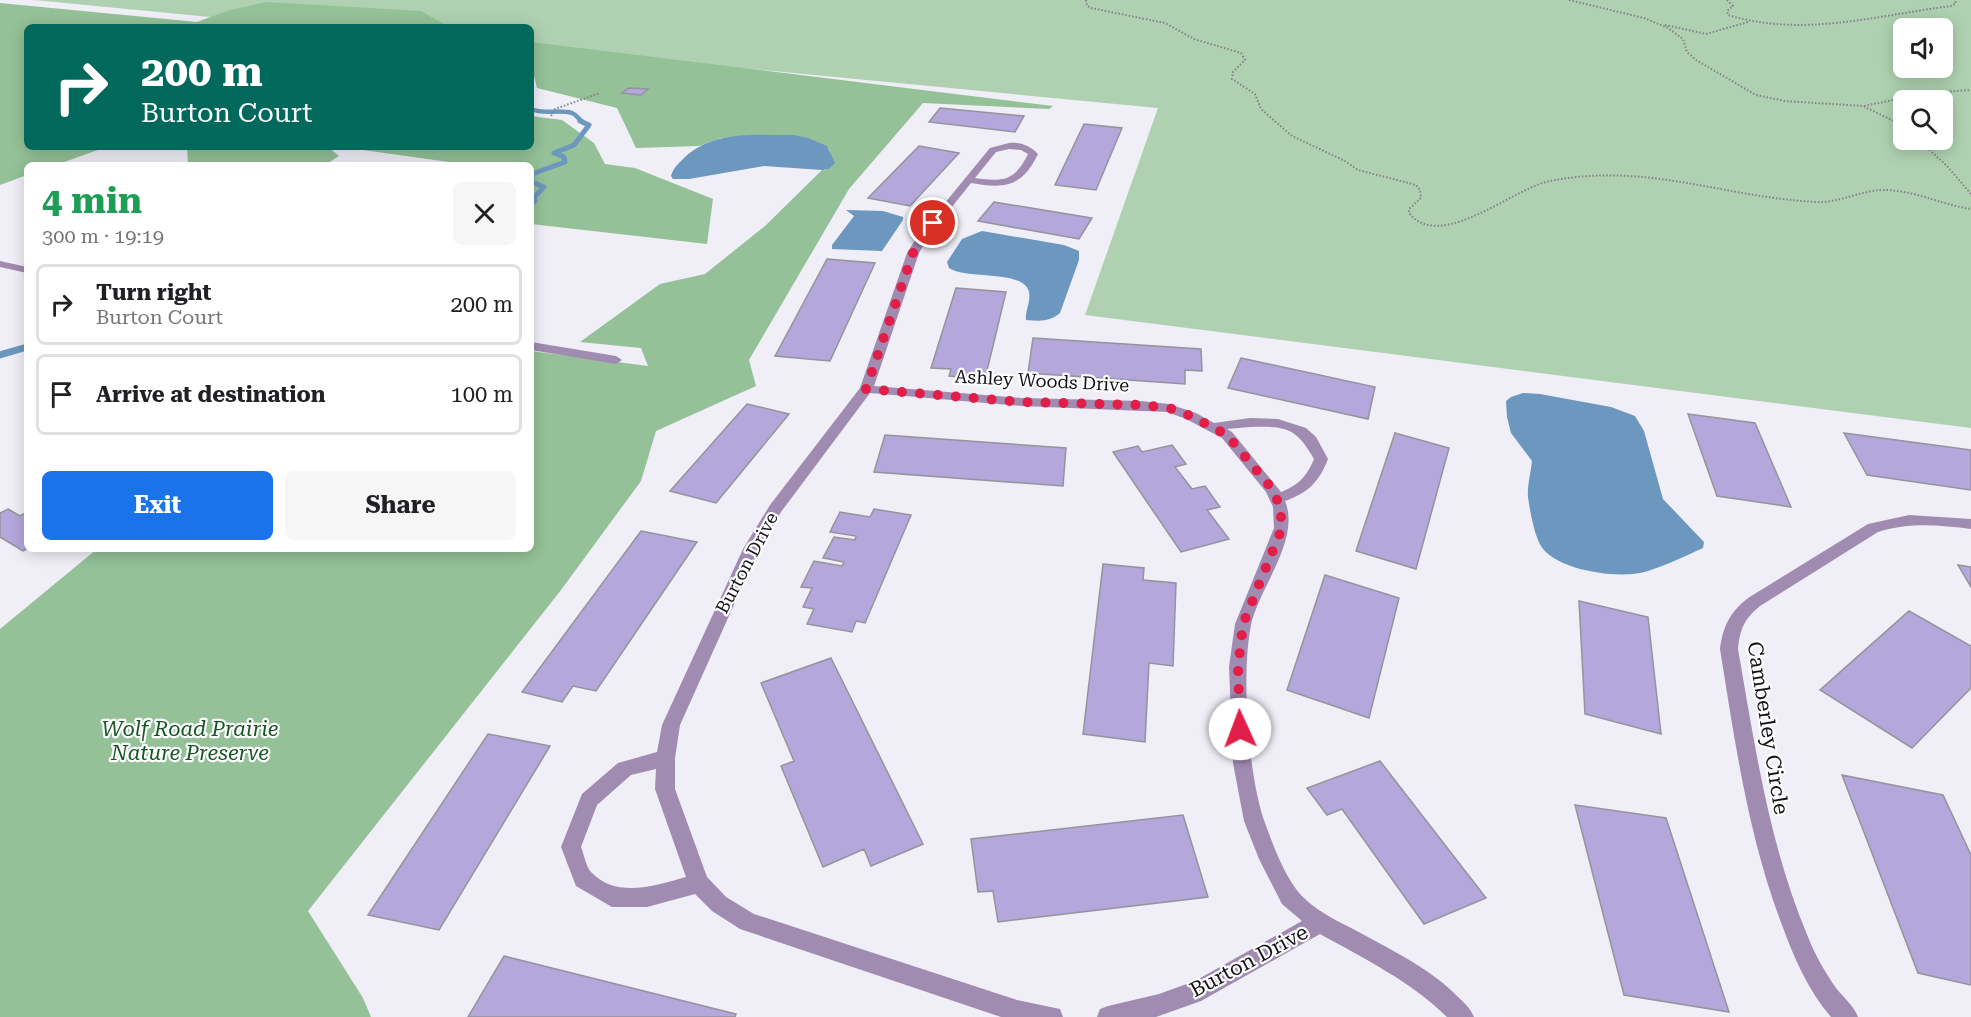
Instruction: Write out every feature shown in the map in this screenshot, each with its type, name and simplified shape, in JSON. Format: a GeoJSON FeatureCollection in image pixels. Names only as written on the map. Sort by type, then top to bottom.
{"type":"FeatureCollection","features":[{"type":"Feature","properties":{"kind":"street","name":"Burton Drive"},"geometry":{"type":"LineString","coordinates":[[969,180],[995,183],[1016,180],[1021,176],[1033,154],[1024,147],[993,150],[922,237],[913,253],[866,389],[775,508],[751,549],[671,725],[666,758],[665,789],[699,883],[719,904],[748,922],[1017,1011],[1052,1017]]}},
{"type":"Feature","properties":{"kind":"street"},"geometry":{"type":"LineString","coordinates":[[0,264],[24,269]]}},
{"type":"Feature","properties":{"kind":"street"},"geometry":{"type":"LineString","coordinates":[[534,346],[616,360]]}},
{"type":"Feature","properties":{"kind":"street","name":"Ashley Woods Drive"},"geometry":{"type":"LineString","coordinates":[[866,389],[1022,402],[1141,405],[1169,408],[1227,435],[1273,490],[1277,499],[1282,528],[1243,624],[1238,667],[1242,763],[1254,821],[1269,859],[1289,897],[1320,923],[1399,966],[1439,994],[1463,1017]]}},
{"type":"Feature","properties":{"kind":"street","name":"Ashley Woods Drive"},"geometry":{"type":"LineString","coordinates":[[1213,427],[1265,422],[1293,427],[1309,437],[1321,459],[1315,475],[1303,490],[1277,499]]}},
{"type":"Feature","properties":{"kind":"street","name":"Camberley Circle"},"geometry":{"type":"LineString","coordinates":[[1847,1017],[1838,1009],[1809,966],[1785,908],[1761,828],[1729,650],[1731,632],[1737,614],[1873,528],[1894,521],[1917,518],[1971,524]]}},
{"type":"Feature","properties":{"kind":"street"},"geometry":{"type":"LineString","coordinates":[[666,758],[625,769],[588,800],[572,847],[583,879],[612,897],[647,897],[699,883]]}},
{"type":"Feature","properties":{"kind":"street","name":"Burton Drive"},"geometry":{"type":"LineString","coordinates":[[1108,1017],[1159,1005],[1201,990],[1320,923]]}},
{"type":"Feature","properties":{"kind":"path"},"geometry":{"type":"LineString","coordinates":[[1086,0],[1091,8],[1165,22],[1194,39],[1241,53],[1245,60],[1233,72],[1232,79],[1255,94],[1261,109],[1284,131],[1345,161],[1358,170],[1416,185],[1420,190],[1421,198],[1409,209],[1408,213],[1417,221],[1447,225],[1460,222],[1493,209],[1525,188],[1585,176],[1615,174],[1665,178],[1706,187],[1803,202],[1835,201],[1877,190],[1888,190],[1943,205],[1971,209]]}},
{"type":"Feature","properties":{"kind":"path"},"geometry":{"type":"LineString","coordinates":[[1569,0],[1706,34],[1748,21]]}},
{"type":"Feature","properties":{"kind":"path"},"geometry":{"type":"LineString","coordinates":[[1727,0],[1733,6],[1726,13],[1748,21],[1782,25],[1874,19],[1952,6],[1956,4],[1955,1]]}},
{"type":"Feature","properties":{"kind":"path"},"geometry":{"type":"LineString","coordinates":[[1659,24],[1679,36],[1685,43],[1687,52],[1696,60],[1756,95],[1785,101],[1863,106],[1927,93],[1971,90]]}},
{"type":"Feature","properties":{"kind":"path"},"geometry":{"type":"LineString","coordinates":[[551,116],[555,109],[600,93]]}},
{"type":"Feature","properties":{"kind":"path"},"geometry":{"type":"LineString","coordinates":[[1863,106],[1893,121]]}},
{"type":"Feature","properties":{"kind":"path"},"geometry":{"type":"LineString","coordinates":[[1930,150],[1971,194]]}},
{"type":"Feature","properties":{"kind":"green space"},"geometry":{"type":"Polygon","coordinates":[[[34,0],[1971,0],[1971,428],[1085,315],[1158,108],[534,48],[534,24],[283,24],[34,0]]]}},
{"type":"Feature","properties":{"kind":"green space"},"geometry":{"type":"Polygon","coordinates":[[[267,2],[421,11],[444,24],[24,24],[24,150],[98,150],[64,162],[24,162],[24,176],[0,185],[0,3],[197,22],[230,10],[267,2]]]}},
{"type":"Feature","properties":{"kind":"green space","name":"Wolf Road Prairie Nature Preserve"},"geometry":{"type":"Polygon","coordinates":[[[534,42],[1053,106],[1049,109],[923,103],[849,189],[749,360],[756,386],[656,431],[641,481],[561,590],[308,911],[363,998],[371,1017],[0,1017],[0,629],[93,552],[534,552],[534,351],[648,366],[641,348],[580,342],[660,284],[705,274],[765,226],[822,170],[829,169],[832,161],[829,149],[769,135],[721,138],[699,146],[636,148],[617,108],[537,88],[534,76],[534,42]]]}},
{"type":"Feature","properties":{"kind":"green space"},"geometry":{"type":"Polygon","coordinates":[[[534,116],[562,120],[594,143],[605,164],[635,168],[713,199],[707,244],[534,224],[534,162],[449,162],[363,150],[534,150],[534,116]]]}},
{"type":"Feature","properties":{"kind":"green space"},"geometry":{"type":"Polygon","coordinates":[[[187,150],[332,150],[339,156],[330,162],[188,162],[187,150]]]}},
{"type":"Feature","properties":{"kind":"water"},"geometry":{"type":"Polygon","coordinates":[[[794,135],[827,146],[835,163],[829,169],[822,170],[764,166],[689,179],[673,179],[671,176],[685,157],[696,148],[709,142],[736,136],[794,135]]]}},
{"type":"Feature","properties":{"kind":"water"},"geometry":{"type":"Polygon","coordinates":[[[846,210],[883,211],[903,217],[903,220],[882,251],[832,249],[832,245],[854,216],[846,210]]]}},
{"type":"Feature","properties":{"kind":"water"},"geometry":{"type":"Polygon","coordinates":[[[982,231],[1064,245],[1079,251],[1079,260],[1060,313],[1040,321],[1026,320],[1029,292],[1025,285],[1006,277],[968,274],[949,268],[947,262],[962,239],[982,231]]]}},
{"type":"Feature","properties":{"kind":"water"},"geometry":{"type":"Polygon","coordinates":[[[1523,393],[1611,407],[1635,416],[1644,431],[1663,499],[1704,542],[1703,548],[1637,574],[1607,574],[1590,571],[1560,562],[1549,555],[1541,546],[1534,529],[1530,509],[1528,493],[1532,461],[1511,433],[1507,417],[1506,401],[1523,393]]]}},
{"type":"Feature","properties":{"kind":"building"},"geometry":{"type":"Polygon","coordinates":[[[629,88],[648,89],[641,95],[622,93],[629,88]]]}},
{"type":"Feature","properties":{"kind":"building"},"geometry":{"type":"Polygon","coordinates":[[[940,108],[1024,116],[1015,132],[929,122],[940,108]]]}},
{"type":"Feature","properties":{"kind":"building"},"geometry":{"type":"Polygon","coordinates":[[[1084,124],[1122,128],[1096,190],[1055,185],[1084,124]]]}},
{"type":"Feature","properties":{"kind":"building"},"geometry":{"type":"Polygon","coordinates":[[[919,146],[959,153],[910,206],[868,198],[919,146]]]}},
{"type":"Feature","properties":{"kind":"building"},"geometry":{"type":"Polygon","coordinates":[[[994,202],[1092,218],[1079,239],[978,221],[994,202]]]}},
{"type":"Feature","properties":{"kind":"building"},"geometry":{"type":"Polygon","coordinates":[[[827,259],[875,263],[830,361],[775,356],[827,259]]]}},
{"type":"Feature","properties":{"kind":"building"},"geometry":{"type":"Polygon","coordinates":[[[956,288],[1006,292],[985,379],[949,376],[951,369],[931,368],[956,288]]]}},
{"type":"Feature","properties":{"kind":"building"},"geometry":{"type":"Polygon","coordinates":[[[1033,338],[1201,349],[1202,371],[1185,370],[1185,384],[1028,373],[1033,338]]]}},
{"type":"Feature","properties":{"kind":"building"},"geometry":{"type":"Polygon","coordinates":[[[1241,358],[1375,387],[1368,419],[1228,388],[1241,358]]]}},
{"type":"Feature","properties":{"kind":"building"},"geometry":{"type":"Polygon","coordinates":[[[747,404],[789,414],[716,503],[670,491],[747,404]]]}},
{"type":"Feature","properties":{"kind":"building"},"geometry":{"type":"Polygon","coordinates":[[[1688,414],[1755,423],[1791,507],[1717,496],[1688,414]]]}},
{"type":"Feature","properties":{"kind":"building"},"geometry":{"type":"Polygon","coordinates":[[[1395,433],[1449,448],[1416,569],[1356,551],[1395,433]]]}},
{"type":"Feature","properties":{"kind":"building"},"geometry":{"type":"Polygon","coordinates":[[[1844,433],[1971,450],[1971,490],[1867,475],[1844,433]]]}},
{"type":"Feature","properties":{"kind":"building"},"geometry":{"type":"Polygon","coordinates":[[[885,435],[1066,448],[1063,486],[874,472],[885,435]]]}},
{"type":"Feature","properties":{"kind":"building"},"geometry":{"type":"Polygon","coordinates":[[[1172,445],[1186,464],[1175,467],[1192,489],[1205,486],[1220,507],[1207,510],[1229,539],[1181,552],[1113,452],[1138,446],[1142,452],[1172,445]]]}},
{"type":"Feature","properties":{"kind":"building"},"geometry":{"type":"Polygon","coordinates":[[[8,509],[20,516],[24,514],[24,550],[0,537],[0,513],[8,509]]]}},
{"type":"Feature","properties":{"kind":"building"},"geometry":{"type":"Polygon","coordinates":[[[874,509],[911,515],[865,623],[856,621],[852,632],[807,624],[814,609],[803,607],[812,588],[801,587],[814,561],[842,566],[844,562],[823,558],[834,537],[855,540],[856,536],[830,532],[840,512],[870,517],[874,509]]]}},
{"type":"Feature","properties":{"kind":"building"},"geometry":{"type":"Polygon","coordinates":[[[641,531],[697,542],[596,691],[573,686],[562,702],[522,692],[641,531]]]}},
{"type":"Feature","properties":{"kind":"building"},"geometry":{"type":"Polygon","coordinates":[[[1103,564],[1144,568],[1143,580],[1176,583],[1173,666],[1149,663],[1145,742],[1083,734],[1103,564]]]}},
{"type":"Feature","properties":{"kind":"building"},"geometry":{"type":"Polygon","coordinates":[[[1958,565],[1971,567],[1971,587],[1958,565]]]}},
{"type":"Feature","properties":{"kind":"building"},"geometry":{"type":"Polygon","coordinates":[[[1325,575],[1399,598],[1369,718],[1287,690],[1325,575]]]}},
{"type":"Feature","properties":{"kind":"building"},"geometry":{"type":"Polygon","coordinates":[[[1579,601],[1648,617],[1661,734],[1585,714],[1579,601]]]}},
{"type":"Feature","properties":{"kind":"building"},"geometry":{"type":"Polygon","coordinates":[[[1909,611],[1971,646],[1971,688],[1912,748],[1820,690],[1909,611]]]}},
{"type":"Feature","properties":{"kind":"building"},"geometry":{"type":"Polygon","coordinates":[[[831,658],[923,844],[871,866],[864,849],[823,867],[781,766],[794,761],[761,683],[831,658]]]}},
{"type":"Feature","properties":{"kind":"building"},"geometry":{"type":"Polygon","coordinates":[[[488,734],[550,746],[439,930],[368,915],[488,734]]]}},
{"type":"Feature","properties":{"kind":"building"},"geometry":{"type":"Polygon","coordinates":[[[1380,761],[1486,898],[1424,924],[1342,809],[1327,815],[1307,788],[1380,761]]]}},
{"type":"Feature","properties":{"kind":"building"},"geometry":{"type":"Polygon","coordinates":[[[1842,775],[1943,795],[1971,855],[1971,985],[1918,973],[1842,775]]]}},
{"type":"Feature","properties":{"kind":"building"},"geometry":{"type":"Polygon","coordinates":[[[1575,805],[1666,818],[1729,1012],[1624,995],[1575,805]]]}},
{"type":"Feature","properties":{"kind":"building"},"geometry":{"type":"Polygon","coordinates":[[[1183,815],[1208,897],[998,922],[993,891],[978,892],[971,839],[1183,815]]]}},
{"type":"Feature","properties":{"kind":"building"},"geometry":{"type":"Polygon","coordinates":[[[504,956],[736,1014],[735,1017],[468,1017],[504,956]]]}},
{"type":"Feature","properties":{"kind":"waterway"},"geometry":{"type":"LineString","coordinates":[[534,110],[572,113],[584,123]]}},
{"type":"Feature","properties":{"kind":"waterway"},"geometry":{"type":"LineString","coordinates":[[534,173],[565,162],[564,157],[554,153],[574,145],[589,125],[584,123]]}},
{"type":"Feature","properties":{"kind":"waterway"},"geometry":{"type":"LineString","coordinates":[[534,183],[544,187],[534,197]]}},
{"type":"Feature","properties":{"kind":"waterway"},"geometry":{"type":"LineString","coordinates":[[534,197],[534,202]]}},
{"type":"Feature","properties":{"kind":"waterway"},"geometry":{"type":"LineString","coordinates":[[0,355],[24,348]]}},
{"type":"Feature","properties":{"kind":"route"},"geometry":{"type":"LineString","coordinates":[[933,223],[913,253],[866,389],[1022,402],[1141,405],[1169,408],[1191,416],[1227,435],[1273,490],[1280,507],[1282,528],[1243,624],[1238,667],[1240,729]]}}]}
